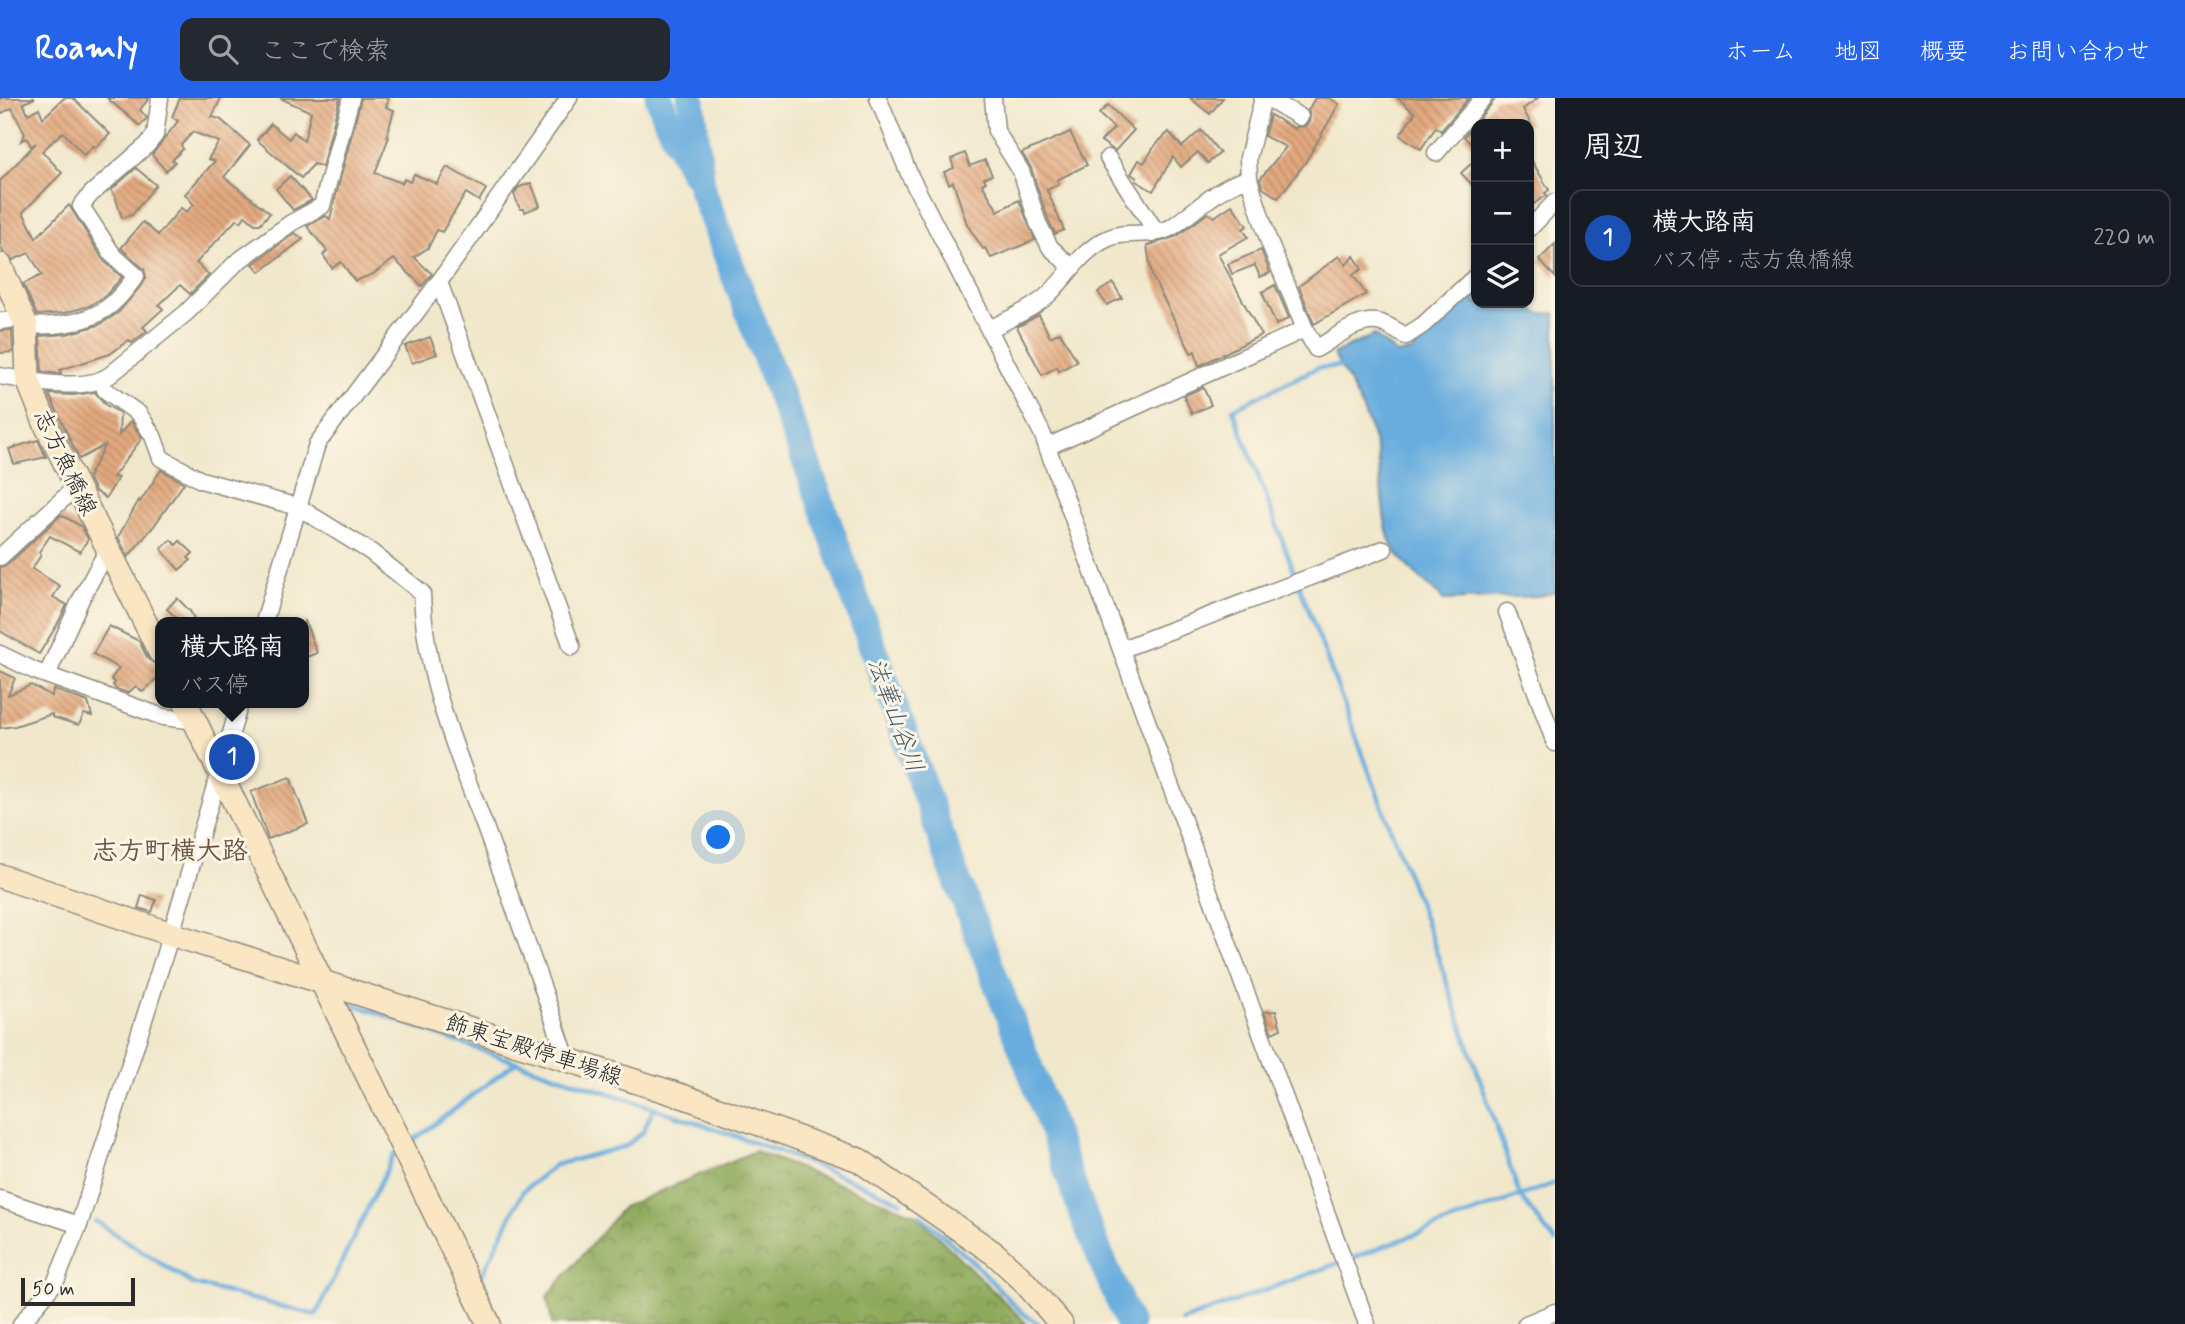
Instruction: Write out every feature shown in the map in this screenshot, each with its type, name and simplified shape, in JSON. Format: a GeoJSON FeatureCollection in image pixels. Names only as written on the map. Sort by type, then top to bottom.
{"type":"FeatureCollection","features":[{"type":"Feature","properties":{"kind":"main road","name":"志方魚橋線"},"geometry":{"type":"LineString","coordinates":[[0,265],[25,321],[28,380],[46,425],[155,642]]}},
{"type":"Feature","properties":{"kind":"main road"},"geometry":{"type":"LineString","coordinates":[[191,712],[489,1324]]}},
{"type":"Feature","properties":{"kind":"main road","name":"飾東宝殿停車場線"},"geometry":{"type":"LineString","coordinates":[[0,876],[168,941],[326,992],[567,1059],[732,1112],[859,1160],[995,1254],[1022,1279],[1061,1324]]}},
{"type":"Feature","properties":{"kind":"street"},"geometry":{"type":"LineString","coordinates":[[0,321],[25,321],[42,327],[95,315],[105,310],[136,275],[113,255],[81,206],[155,135],[160,98]]}},
{"type":"Feature","properties":{"kind":"street"},"geometry":{"type":"LineString","coordinates":[[0,376],[38,383],[102,380],[186,313],[237,262],[291,223],[322,206],[351,98]]}},
{"type":"Feature","properties":{"kind":"street"},"geometry":{"type":"LineString","coordinates":[[265,617],[317,444],[439,282],[569,98]]}},
{"type":"Feature","properties":{"kind":"street"},"geometry":{"type":"LineString","coordinates":[[878,98],[910,176],[990,329],[1047,447],[1367,1324]]}},
{"type":"Feature","properties":{"kind":"street"},"geometry":{"type":"LineString","coordinates":[[993,98],[996,131],[1021,171],[1038,223],[1050,247],[1071,267]]}},
{"type":"Feature","properties":{"kind":"street"},"geometry":{"type":"LineString","coordinates":[[1300,117],[1265,98],[1248,158],[1249,179],[1258,214],[1305,329],[1317,348],[1361,323],[1372,321],[1382,323],[1406,336],[1423,325],[1471,281]]}},
{"type":"Feature","properties":{"kind":"street"},"geometry":{"type":"LineString","coordinates":[[1436,153],[1483,98]]}},
{"type":"Feature","properties":{"kind":"street"},"geometry":{"type":"LineString","coordinates":[[1108,158],[1153,227],[1152,234]]}},
{"type":"Feature","properties":{"kind":"street"},"geometry":{"type":"LineString","coordinates":[[990,329],[1049,294],[1079,258],[1110,237],[1152,234],[1168,229],[1235,182],[1249,179]]}},
{"type":"Feature","properties":{"kind":"street"},"geometry":{"type":"LineString","coordinates":[[1534,221],[1555,202]]}},
{"type":"Feature","properties":{"kind":"street"},"geometry":{"type":"LineString","coordinates":[[439,282],[572,648]]}},
{"type":"Feature","properties":{"kind":"street"},"geometry":{"type":"LineString","coordinates":[[1047,447],[1305,329]]}},
{"type":"Feature","properties":{"kind":"street"},"geometry":{"type":"LineString","coordinates":[[105,390],[139,414],[153,436],[161,458],[201,480],[298,508],[372,552],[422,593],[425,639],[437,697],[521,924],[567,1059]]}},
{"type":"Feature","properties":{"kind":"street"},"geometry":{"type":"LineString","coordinates":[[0,557],[76,486]]}},
{"type":"Feature","properties":{"kind":"street"},"geometry":{"type":"LineString","coordinates":[[47,675],[81,599],[108,549]]}},
{"type":"Feature","properties":{"kind":"street"},"geometry":{"type":"LineString","coordinates":[[1122,649],[1384,549]]}},
{"type":"Feature","properties":{"kind":"street"},"geometry":{"type":"LineString","coordinates":[[1507,612],[1555,743]]}},
{"type":"Feature","properties":{"kind":"street"},"geometry":{"type":"LineString","coordinates":[[0,653],[47,675],[163,717],[191,712]]}},
{"type":"Feature","properties":{"kind":"street"},"geometry":{"type":"LineString","coordinates":[[21,1324],[56,1281],[79,1225],[238,708]]}},
{"type":"Feature","properties":{"kind":"street"},"geometry":{"type":"LineString","coordinates":[[0,1199],[79,1225]]}},
{"type":"Feature","properties":{"kind":"street"},"geometry":{"type":"LineString","coordinates":[[1525,1324],[1555,1312]]}},
{"type":"Feature","properties":{"kind":"green space"},"geometry":{"type":"Polygon","coordinates":[[[755,1151],[915,1214],[1027,1324],[552,1324],[547,1297],[623,1207],[755,1151]]]}},
{"type":"Feature","properties":{"kind":"water"},"geometry":{"type":"Polygon","coordinates":[[[1471,296],[1471,308],[1530,308],[1540,314],[1555,313],[1555,592],[1540,596],[1444,600],[1394,549],[1386,527],[1378,459],[1372,434],[1358,399],[1333,354],[1374,335],[1397,354],[1411,352],[1471,296]]]}},
{"type":"Feature","properties":{"kind":"building"},"geometry":{"type":"Polygon","coordinates":[[[0,98],[35,98],[23,103],[28,114],[39,108],[43,118],[64,98],[73,98],[110,134],[84,155],[63,132],[42,151],[62,173],[23,212],[36,238],[69,205],[104,261],[122,277],[105,296],[89,306],[64,313],[37,315],[23,284],[42,275],[29,253],[13,260],[3,252],[0,245],[0,181],[36,143],[31,146],[27,138],[21,141],[25,134],[12,108],[0,114],[0,98]]]}},
{"type":"Feature","properties":{"kind":"building"},"geometry":{"type":"Polygon","coordinates":[[[107,98],[149,98],[140,110],[147,118],[140,126],[107,98]]]}},
{"type":"Feature","properties":{"kind":"building"},"geometry":{"type":"Polygon","coordinates":[[[180,98],[221,98],[212,117],[220,119],[250,145],[224,177],[270,213],[260,224],[255,224],[245,216],[241,222],[237,219],[196,263],[209,275],[190,294],[180,285],[159,305],[163,309],[143,327],[147,331],[132,343],[129,340],[110,354],[60,370],[61,374],[42,372],[40,336],[67,334],[99,325],[119,312],[144,282],[144,269],[121,248],[143,222],[158,235],[181,208],[186,212],[194,205],[185,194],[215,161],[208,159],[219,142],[193,132],[181,145],[183,149],[166,171],[152,155],[178,121],[172,117],[180,98]]]}},
{"type":"Feature","properties":{"kind":"building"},"geometry":{"type":"Polygon","coordinates":[[[280,98],[340,98],[322,167],[314,164],[301,178],[257,140],[271,124],[289,139],[294,132],[304,141],[311,112],[280,98]]]}},
{"type":"Feature","properties":{"kind":"building"},"geometry":{"type":"Polygon","coordinates":[[[361,98],[389,98],[386,107],[394,110],[387,136],[389,137],[375,173],[402,183],[404,179],[410,182],[414,174],[437,184],[447,167],[486,189],[479,201],[466,193],[442,232],[437,230],[428,248],[414,257],[432,274],[422,286],[394,259],[373,274],[355,281],[341,262],[332,268],[323,255],[327,251],[307,226],[326,216],[330,219],[361,98]]]}},
{"type":"Feature","properties":{"kind":"building"},"geometry":{"type":"Polygon","coordinates":[[[1190,98],[1223,98],[1210,114],[1190,98]]]}},
{"type":"Feature","properties":{"kind":"building"},"geometry":{"type":"Polygon","coordinates":[[[1315,98],[1329,98],[1339,104],[1305,163],[1278,198],[1263,188],[1260,179],[1286,147],[1264,136],[1270,115],[1295,129],[1305,126],[1309,122],[1308,110],[1315,98]]]}},
{"type":"Feature","properties":{"kind":"building"},"geometry":{"type":"Polygon","coordinates":[[[1397,98],[1469,98],[1441,131],[1436,127],[1421,149],[1400,135],[1415,113],[1397,98]]]}},
{"type":"Feature","properties":{"kind":"building"},"geometry":{"type":"Polygon","coordinates":[[[1496,98],[1538,98],[1523,109],[1528,119],[1479,119],[1496,98]]]}},
{"type":"Feature","properties":{"kind":"building"},"geometry":{"type":"Polygon","coordinates":[[[1108,105],[1134,130],[1115,151],[1101,141],[1114,128],[1099,114],[1108,105]]]}},
{"type":"Feature","properties":{"kind":"building"},"geometry":{"type":"Polygon","coordinates":[[[1471,128],[1471,143],[1464,137],[1471,128]]]}},
{"type":"Feature","properties":{"kind":"building"},"geometry":{"type":"Polygon","coordinates":[[[1201,130],[1220,153],[1208,163],[1198,152],[1181,167],[1173,157],[1153,191],[1136,181],[1137,178],[1131,174],[1139,160],[1144,163],[1156,144],[1169,132],[1182,147],[1201,130]]]}},
{"type":"Feature","properties":{"kind":"building"},"geometry":{"type":"Polygon","coordinates":[[[1070,132],[1087,165],[1057,180],[1059,184],[1047,190],[1064,230],[1055,234],[1031,168],[1022,153],[1070,132]]]}},
{"type":"Feature","properties":{"kind":"building"},"geometry":{"type":"Polygon","coordinates":[[[965,153],[970,166],[985,160],[992,175],[984,178],[986,182],[982,184],[998,211],[1019,200],[1035,240],[991,258],[985,248],[983,249],[967,224],[953,182],[949,184],[944,172],[954,168],[951,159],[965,153]]]}},
{"type":"Feature","properties":{"kind":"building"},"geometry":{"type":"Polygon","coordinates":[[[1471,164],[1471,184],[1461,173],[1471,164]]]}},
{"type":"Feature","properties":{"kind":"building"},"geometry":{"type":"Polygon","coordinates":[[[1534,164],[1549,190],[1545,193],[1547,195],[1534,204],[1534,164]]]}},
{"type":"Feature","properties":{"kind":"building"},"geometry":{"type":"Polygon","coordinates":[[[136,168],[156,185],[132,215],[122,218],[111,190],[136,168]]]}},
{"type":"Feature","properties":{"kind":"building"},"geometry":{"type":"Polygon","coordinates":[[[290,176],[312,200],[293,210],[276,189],[290,176]]]}},
{"type":"Feature","properties":{"kind":"building"},"geometry":{"type":"Polygon","coordinates":[[[531,183],[540,206],[525,212],[520,209],[514,194],[519,187],[531,183]]]}},
{"type":"Feature","properties":{"kind":"building"},"geometry":{"type":"Polygon","coordinates":[[[1232,205],[1247,226],[1243,229],[1248,237],[1218,254],[1261,335],[1199,366],[1195,351],[1191,353],[1152,276],[1147,246],[1177,236],[1208,213],[1214,217],[1232,205]]]}},
{"type":"Feature","properties":{"kind":"building"},"geometry":{"type":"Polygon","coordinates":[[[295,233],[303,239],[260,272],[253,264],[295,233]]]}},
{"type":"Feature","properties":{"kind":"building"},"geometry":{"type":"Polygon","coordinates":[[[1555,244],[1555,277],[1539,260],[1555,244]]]}},
{"type":"Feature","properties":{"kind":"building"},"geometry":{"type":"Polygon","coordinates":[[[1261,250],[1270,273],[1260,277],[1255,265],[1232,274],[1228,264],[1261,250]]]}},
{"type":"Feature","properties":{"kind":"building"},"geometry":{"type":"Polygon","coordinates":[[[1339,256],[1346,265],[1354,256],[1362,269],[1353,275],[1366,294],[1314,324],[1299,286],[1339,256]]]}},
{"type":"Feature","properties":{"kind":"building"},"geometry":{"type":"Polygon","coordinates":[[[1113,283],[1122,298],[1107,305],[1098,292],[1113,283]]]}},
{"type":"Feature","properties":{"kind":"building"},"geometry":{"type":"Polygon","coordinates":[[[1275,285],[1289,318],[1276,325],[1262,292],[1275,285]]]}},
{"type":"Feature","properties":{"kind":"building"},"geometry":{"type":"Polygon","coordinates":[[[1039,315],[1050,337],[1060,332],[1077,361],[1059,371],[1057,367],[1042,375],[1017,327],[1039,315]]]}},
{"type":"Feature","properties":{"kind":"building"},"geometry":{"type":"Polygon","coordinates":[[[12,330],[13,352],[0,353],[0,331],[12,330]]]}},
{"type":"Feature","properties":{"kind":"building"},"geometry":{"type":"Polygon","coordinates":[[[430,337],[437,354],[412,363],[405,346],[430,337]]]}},
{"type":"Feature","properties":{"kind":"building"},"geometry":{"type":"Polygon","coordinates":[[[1203,387],[1211,405],[1192,414],[1184,396],[1203,387]]]}},
{"type":"Feature","properties":{"kind":"building"},"geometry":{"type":"Polygon","coordinates":[[[95,392],[106,405],[120,413],[119,435],[131,421],[142,438],[113,477],[118,478],[106,498],[95,491],[88,477],[105,445],[79,459],[49,394],[95,392]]]}},
{"type":"Feature","properties":{"kind":"building"},"geometry":{"type":"Polygon","coordinates":[[[38,440],[46,457],[14,464],[9,449],[38,440]]]}},
{"type":"Feature","properties":{"kind":"building"},"geometry":{"type":"Polygon","coordinates":[[[161,470],[184,483],[128,557],[118,537],[139,500],[140,502],[161,470]]]}},
{"type":"Feature","properties":{"kind":"building"},"geometry":{"type":"Polygon","coordinates":[[[61,515],[81,526],[88,539],[80,552],[50,536],[39,552],[41,555],[32,569],[60,586],[53,597],[67,605],[39,654],[0,631],[0,567],[7,565],[61,515]]]}},
{"type":"Feature","properties":{"kind":"building"},"geometry":{"type":"Polygon","coordinates":[[[171,540],[176,545],[180,541],[193,553],[188,558],[191,560],[179,570],[161,549],[171,540]]]}},
{"type":"Feature","properties":{"kind":"building"},"geometry":{"type":"Polygon","coordinates":[[[177,598],[193,617],[176,617],[167,609],[177,598]]]}},
{"type":"Feature","properties":{"kind":"building"},"geometry":{"type":"Polygon","coordinates":[[[109,626],[139,641],[148,659],[155,663],[155,680],[143,692],[136,686],[128,693],[116,689],[111,679],[119,668],[93,654],[109,626]]]}},
{"type":"Feature","properties":{"kind":"building"},"geometry":{"type":"Polygon","coordinates":[[[309,632],[317,653],[309,656],[309,632]]]}},
{"type":"Feature","properties":{"kind":"building"},"geometry":{"type":"Polygon","coordinates":[[[0,671],[15,678],[8,695],[31,685],[52,696],[53,689],[88,702],[92,716],[84,714],[79,725],[52,717],[52,714],[0,728],[0,671]]]}},
{"type":"Feature","properties":{"kind":"building"},"geometry":{"type":"Polygon","coordinates":[[[290,777],[308,824],[268,839],[251,792],[290,777]]]}},
{"type":"Feature","properties":{"kind":"building"},"geometry":{"type":"Polygon","coordinates":[[[142,895],[156,900],[152,912],[138,908],[142,895]]]}},
{"type":"Feature","properties":{"kind":"building"},"geometry":{"type":"Polygon","coordinates":[[[1276,1011],[1281,1029],[1272,1033],[1264,1012],[1276,1011]]]}},
{"type":"Feature","properties":{"kind":"waterway"},"geometry":{"type":"LineString","coordinates":[[659,98],[693,172]]}},
{"type":"Feature","properties":{"kind":"waterway","name":"法華山谷川"},"geometry":{"type":"LineString","coordinates":[[691,98],[702,190],[809,470],[953,870],[1086,1222],[1129,1324]]}},
{"type":"Feature","properties":{"kind":"waterway"},"geometry":{"type":"LineString","coordinates":[[1345,366],[1317,368],[1233,409],[1432,939],[1520,1196],[1555,1242]]}},
{"type":"Feature","properties":{"kind":"waterway"},"geometry":{"type":"LineString","coordinates":[[350,1003],[758,1144],[901,1202]]}},
{"type":"Feature","properties":{"kind":"waterway"},"geometry":{"type":"LineString","coordinates":[[411,1142],[516,1062]]}},
{"type":"Feature","properties":{"kind":"waterway"},"geometry":{"type":"LineString","coordinates":[[487,1295],[481,1277],[523,1191],[555,1165],[626,1146],[643,1132],[654,1107]]}},
{"type":"Feature","properties":{"kind":"waterway"},"geometry":{"type":"LineString","coordinates":[[95,1221],[193,1284],[316,1315],[394,1154]]}},
{"type":"Feature","properties":{"kind":"waterway"},"geometry":{"type":"LineString","coordinates":[[1182,1321],[1555,1183]]}},
{"type":"Feature","properties":{"kind":"waterway"},"geometry":{"type":"LineString","coordinates":[[920,1215],[972,1261],[1022,1313],[1039,1324]]}},
{"type":"Feature","properties":{"kind":"place","name":"横大路南"},"geometry":{"type":"Point","coordinates":[232,757]}},
{"type":"Feature","properties":{"kind":"district","name":"志方町横大路"},"geometry":{"type":"Point","coordinates":[170,850]}}]}
